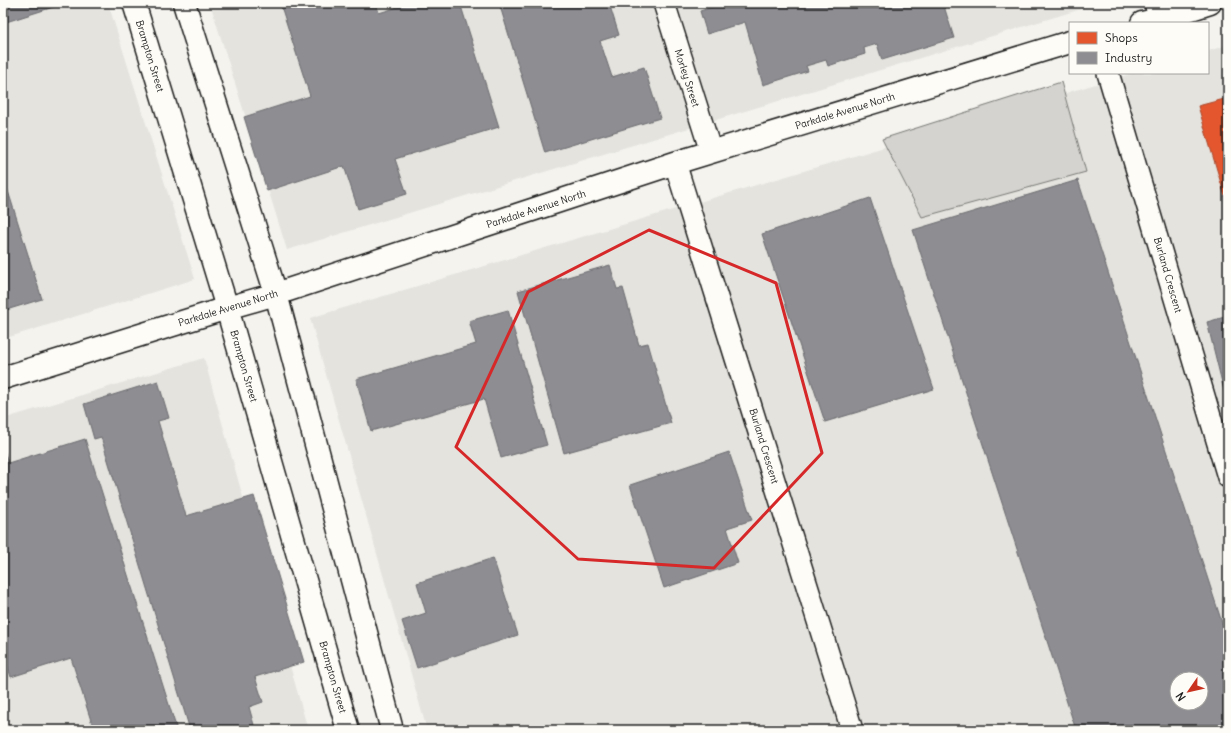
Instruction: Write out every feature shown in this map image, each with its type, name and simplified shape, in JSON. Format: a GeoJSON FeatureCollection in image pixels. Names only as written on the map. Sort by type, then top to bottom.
{"type":"FeatureCollection","features":[{"type":"Feature","properties":{"kind":"street","name":"Brampton Street"},"geometry":{"type":"LineString","coordinates":[[134,3],[227,308],[348,730]]}},
{"type":"Feature","properties":{"kind":"street"},"geometry":{"type":"LineString","coordinates":[[184,3],[276,294],[391,730]]}},
{"type":"Feature","properties":{"kind":"street","name":"Morley Street"},"geometry":{"type":"LineString","coordinates":[[664,3],[711,152]]}},
{"type":"Feature","properties":{"kind":"street"},"geometry":{"type":"LineString","coordinates":[[1152,15],[1210,3]]}},
{"type":"Feature","properties":{"kind":"street","name":"Parkdale Avenue North"},"geometry":{"type":"LineString","coordinates":[[3,378],[276,294],[676,163],[1069,42]]}},
{"type":"Feature","properties":{"kind":"street","name":"Burland Crescent"},"geometry":{"type":"LineString","coordinates":[[1108,74],[1228,477]]}},
{"type":"Feature","properties":{"kind":"street","name":"Burland Crescent"},"geometry":{"type":"LineString","coordinates":[[676,163],[852,730]]}},
{"type":"Feature","properties":{"kind":"highlighted area"},"geometry":{"type":"Polygon","coordinates":[[[649,230],[776,283],[822,453],[714,568],[578,559],[456,447],[528,292],[649,230]]]}},
{"type":"Feature","properties":{"kind":"shaded area"},"geometry":{"type":"Polygon","coordinates":[[[3,3],[108,3],[195,279],[3,339],[3,3]]]}},
{"type":"Feature","properties":{"kind":"shaded area"},"geometry":{"type":"Polygon","coordinates":[[[210,3],[1101,3],[287,250],[210,3]]]}},
{"type":"Feature","properties":{"kind":"shaded area"},"geometry":{"type":"Polygon","coordinates":[[[1228,45],[1228,730],[427,730],[310,318],[1130,74],[1209,74],[1209,51],[1228,45]]]}},
{"type":"Feature","properties":{"kind":"shaded area"},"geometry":{"type":"Polygon","coordinates":[[[1061,82],[1086,172],[922,217],[882,139],[1061,82]]]}},
{"type":"Feature","properties":{"kind":"shaded area"},"geometry":{"type":"Polygon","coordinates":[[[204,358],[308,730],[3,730],[3,419],[204,358]]]}},
{"type":"Feature","properties":{"kind":"building: Shops"},"geometry":{"type":"Polygon","coordinates":[[[1228,98],[1228,207],[1198,106],[1228,98]]]}},
{"type":"Feature","properties":{"kind":"building: Industry"},"geometry":{"type":"Polygon","coordinates":[[[3,3],[66,3],[3,23],[3,3]]]}},
{"type":"Feature","properties":{"kind":"building: Industry"},"geometry":{"type":"Polygon","coordinates":[[[280,3],[376,3],[379,13],[411,3],[460,3],[499,127],[395,159],[407,194],[358,209],[344,166],[267,191],[244,117],[310,96],[280,3]]]}},
{"type":"Feature","properties":{"kind":"building: Industry"},"geometry":{"type":"Polygon","coordinates":[[[499,3],[609,3],[619,35],[600,41],[612,77],[644,67],[660,118],[545,153],[499,3]]]}},
{"type":"Feature","properties":{"kind":"building: Industry"},"geometry":{"type":"Polygon","coordinates":[[[725,3],[943,3],[954,38],[882,60],[877,44],[864,48],[865,54],[828,66],[826,60],[806,66],[808,71],[763,85],[745,22],[707,34],[700,11],[725,3]]]}},
{"type":"Feature","properties":{"kind":"building: Industry"},"geometry":{"type":"Polygon","coordinates":[[[3,175],[42,299],[3,311],[3,175]]]}},
{"type":"Feature","properties":{"kind":"building: Industry"},"geometry":{"type":"Polygon","coordinates":[[[1078,180],[1228,641],[1228,730],[1076,730],[913,230],[1078,180]]]}},
{"type":"Feature","properties":{"kind":"building: Industry"},"geometry":{"type":"Polygon","coordinates":[[[870,198],[934,389],[825,422],[762,234],[870,198]]]}},
{"type":"Feature","properties":{"kind":"building: Industry"},"geometry":{"type":"Polygon","coordinates":[[[610,265],[617,289],[623,288],[639,345],[648,343],[671,423],[564,453],[518,291],[610,265]]]}},
{"type":"Feature","properties":{"kind":"building: Industry"},"geometry":{"type":"Polygon","coordinates":[[[508,310],[547,445],[501,458],[484,399],[371,431],[356,379],[476,344],[469,321],[508,310]]]}},
{"type":"Feature","properties":{"kind":"building: Industry"},"geometry":{"type":"Polygon","coordinates":[[[1228,316],[1228,407],[1207,322],[1228,316]]]}},
{"type":"Feature","properties":{"kind":"building: Industry"},"geometry":{"type":"Polygon","coordinates":[[[158,381],[169,418],[158,421],[186,516],[254,496],[304,662],[255,677],[263,702],[249,707],[254,725],[237,730],[190,730],[101,437],[94,439],[84,404],[158,381]]]}},
{"type":"Feature","properties":{"kind":"building: Industry"},"geometry":{"type":"Polygon","coordinates":[[[85,439],[177,730],[94,730],[71,658],[11,677],[3,652],[3,446],[8,463],[85,439]]]}},
{"type":"Feature","properties":{"kind":"building: Industry"},"geometry":{"type":"Polygon","coordinates":[[[729,452],[752,520],[727,528],[738,563],[664,588],[630,485],[729,452]]]}},
{"type":"Feature","properties":{"kind":"building: Industry"},"geometry":{"type":"Polygon","coordinates":[[[493,558],[518,635],[417,668],[402,621],[426,613],[417,583],[493,558]]]}}]}
